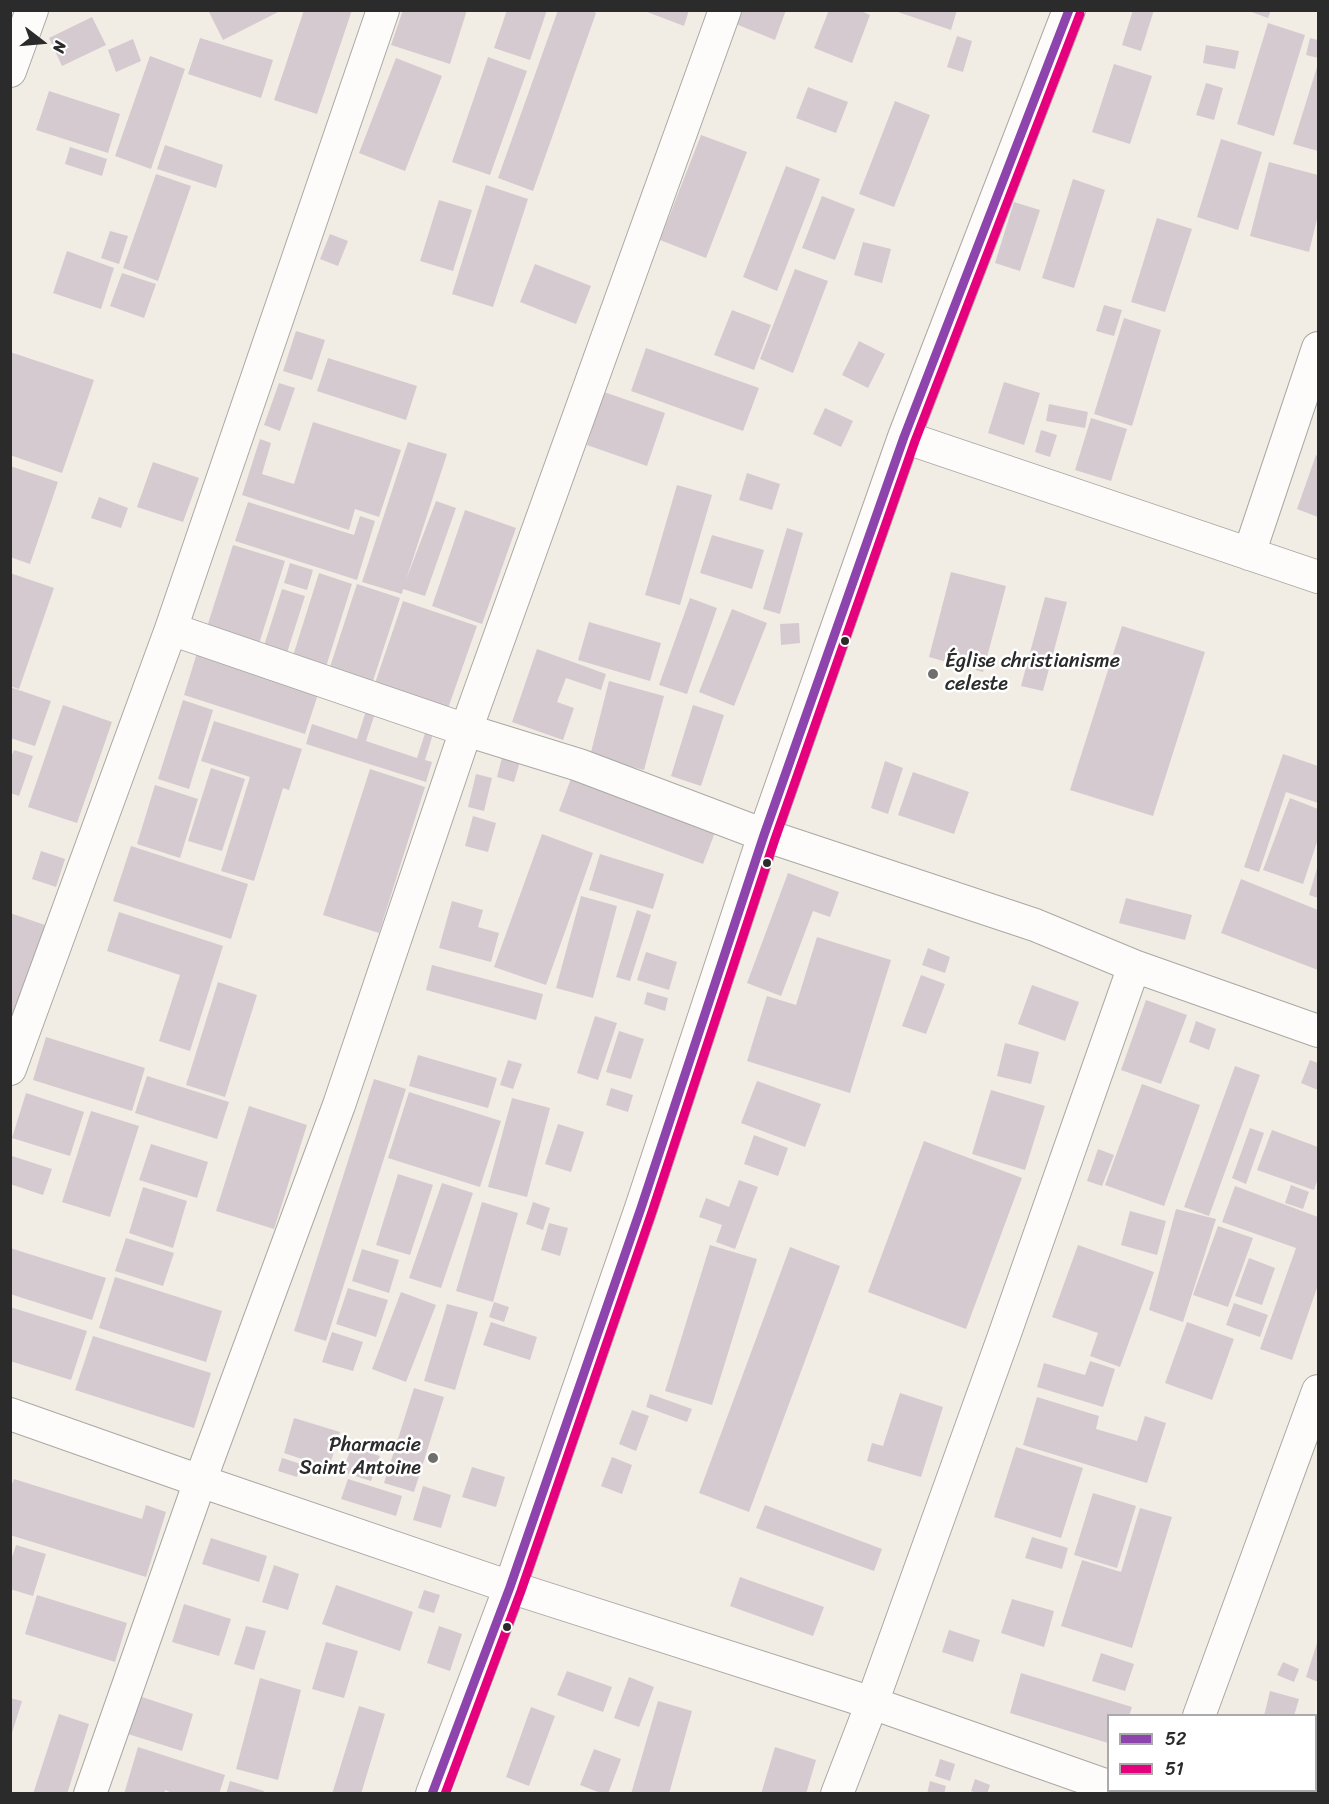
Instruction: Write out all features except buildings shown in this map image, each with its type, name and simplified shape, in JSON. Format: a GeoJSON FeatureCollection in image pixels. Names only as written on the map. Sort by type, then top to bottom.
{"type":"FeatureCollection","features":[{"type":"Feature","properties":{"kind":"street"},"geometry":{"type":"LineString","coordinates":[[11,65],[32,10]]}},
{"type":"Feature","properties":{"kind":"street"},"geometry":{"type":"LineString","coordinates":[[10,1069],[171,629],[383,10]]}},
{"type":"Feature","properties":{"kind":"street"},"geometry":{"type":"LineString","coordinates":[[90,1794],[200,1481],[339,1105],[466,730],[725,10]]}},
{"type":"Feature","properties":{"kind":"street"},"geometry":{"type":"LineString","coordinates":[[432,1794],[510,1587],[641,1208],[764,836],[904,437],[1069,10]]}},
{"type":"Feature","properties":{"kind":"street"},"geometry":{"type":"LineString","coordinates":[[1249,554],[1318,348]]}},
{"type":"Feature","properties":{"kind":"street"},"geometry":{"type":"LineString","coordinates":[[904,437],[1318,578]]}},
{"type":"Feature","properties":{"kind":"street"},"geometry":{"type":"LineString","coordinates":[[171,629],[466,730],[579,765],[764,836],[1035,925],[1134,966],[1318,1031]]}},
{"type":"Feature","properties":{"kind":"street"},"geometry":{"type":"LineString","coordinates":[[837,1794],[1004,1336],[1134,966]]}},
{"type":"Feature","properties":{"kind":"street"},"geometry":{"type":"LineString","coordinates":[[1200,1714],[1318,1391]]}},
{"type":"Feature","properties":{"kind":"street"},"geometry":{"type":"LineString","coordinates":[[10,1414],[510,1587],[872,1702],[1107,1786]]}},
{"type":"Feature","properties":{"kind":"transit line","name":"52"},"geometry":{"type":"LineString","coordinates":[[432,1794],[510,1587],[641,1208],[764,835],[904,437],[1069,10]]}},
{"type":"Feature","properties":{"kind":"transit line","name":"51"},"geometry":{"type":"LineString","coordinates":[[445,1794],[521,1591],[652,1212],[775,839],[915,441],[1080,14]]}},
{"type":"Feature","properties":{"kind":"place","name":"Église christianisme celeste"},"geometry":{"type":"Point","coordinates":[933,674]}},
{"type":"Feature","properties":{"kind":"place","name":"Pharmacie Saint Antoine"},"geometry":{"type":"Point","coordinates":[433,1458]}}]}
